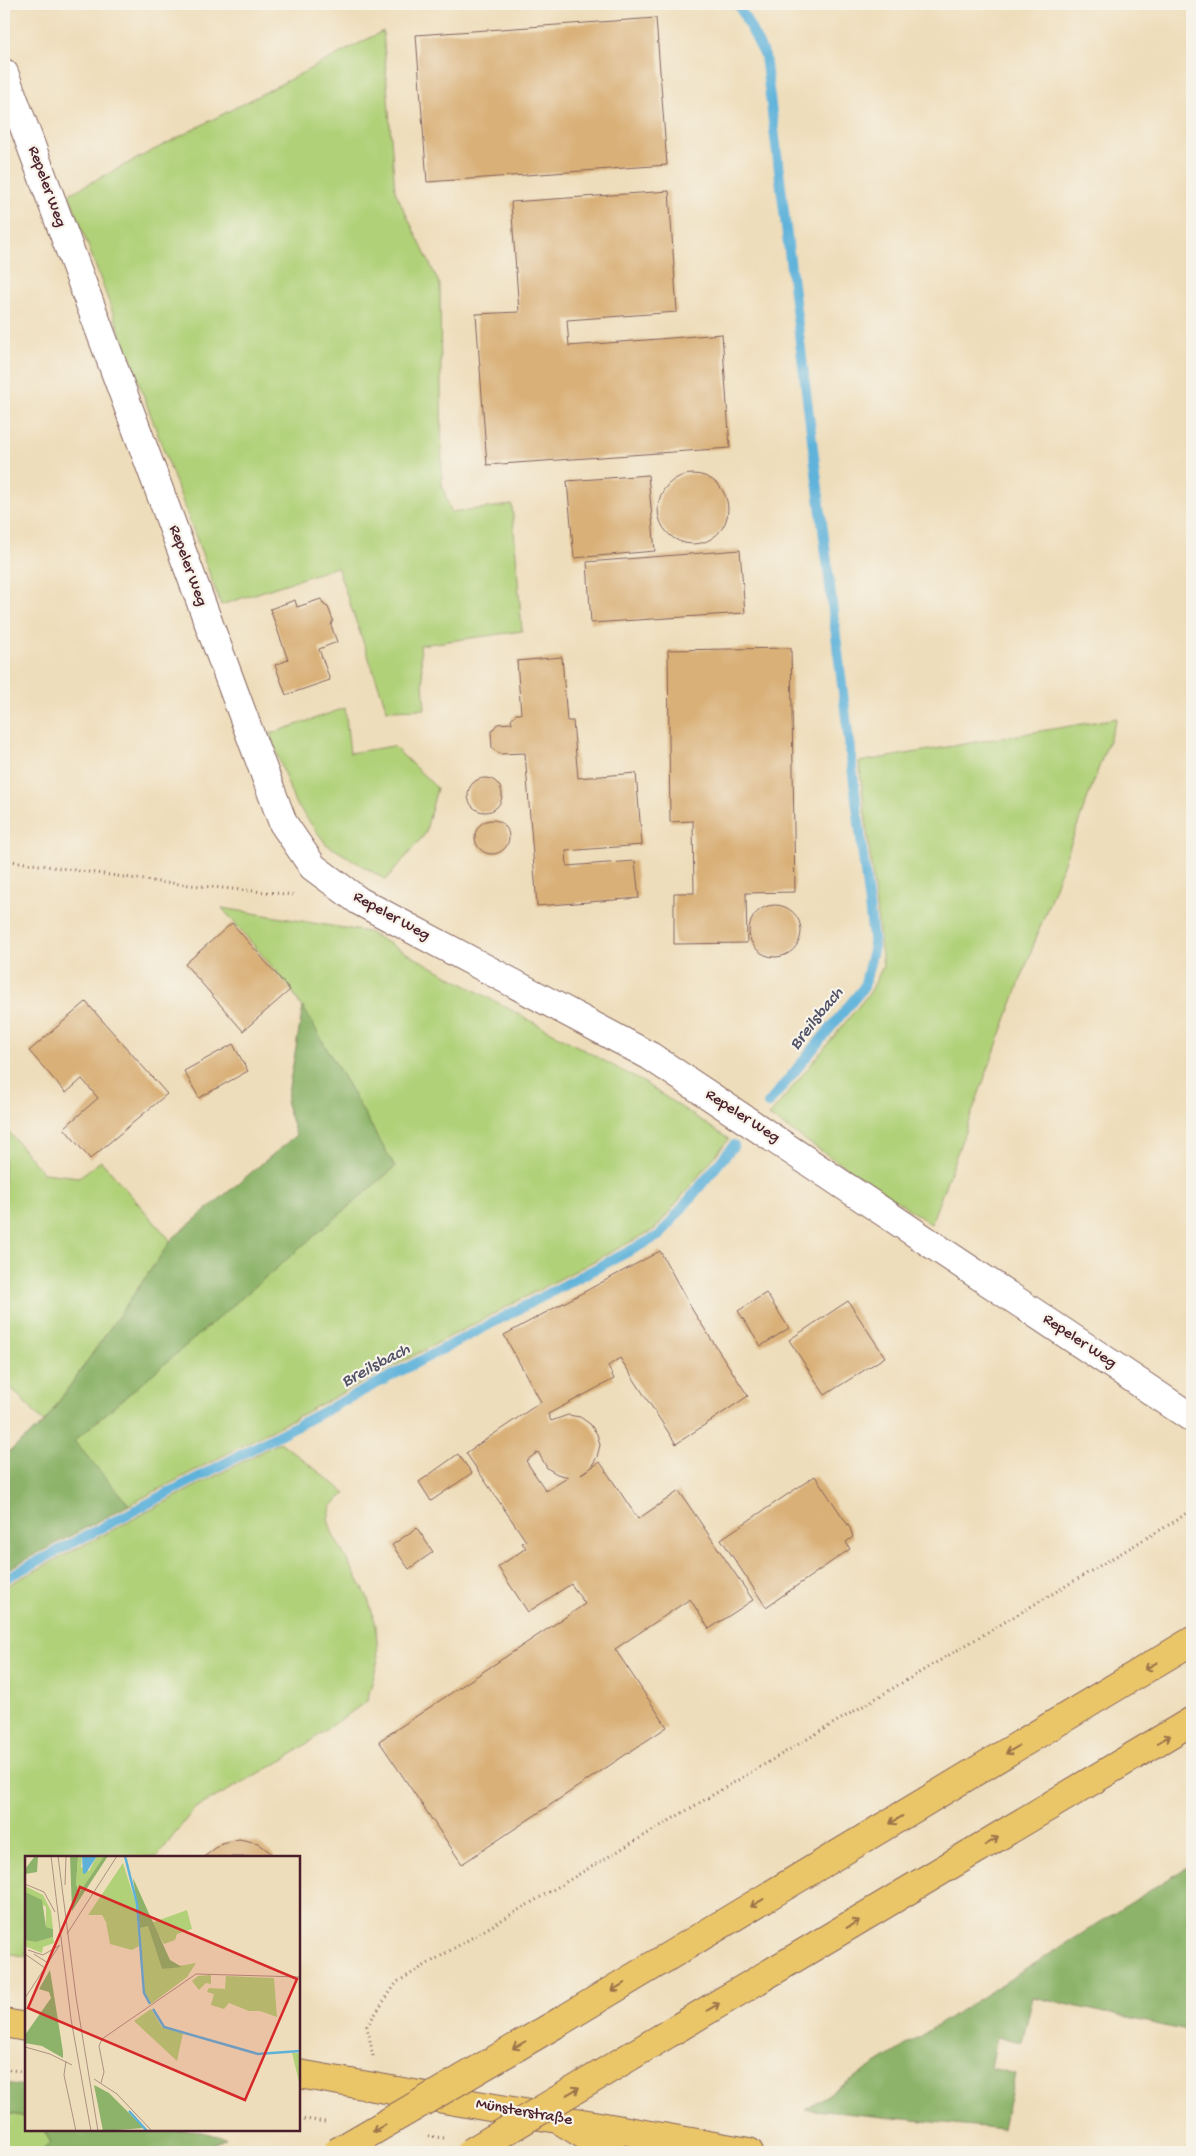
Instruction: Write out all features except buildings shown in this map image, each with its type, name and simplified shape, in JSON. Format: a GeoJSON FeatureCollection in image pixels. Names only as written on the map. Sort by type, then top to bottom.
{"type":"FeatureCollection","features":[{"type":"Feature","properties":{"kind":"main road"},"geometry":{"type":"LineString","coordinates":[[337,2152],[562,2021],[1192,1641]]}},
{"type":"Feature","properties":{"kind":"main road"},"geometry":{"type":"LineString","coordinates":[[471,2152],[1192,1722]]}},
{"type":"Feature","properties":{"kind":"main road"},"geometry":{"type":"LineString","coordinates":[[4,2023],[25,2027]]}},
{"type":"Feature","properties":{"kind":"main road","name":"Münsterstraße"},"geometry":{"type":"LineString","coordinates":[[300,2074],[749,2152]]}},
{"type":"Feature","properties":{"kind":"main road"},"geometry":{"type":"LineString","coordinates":[[558,2119],[612,2152]]}},
{"type":"Feature","properties":{"kind":"street","name":"Repeler Weg"},"geometry":{"type":"LineString","coordinates":[[4,73],[283,824],[313,867],[359,901],[650,1056],[1192,1418]]}},
{"type":"Feature","properties":{"kind":"path"},"geometry":{"type":"LineString","coordinates":[[4,860],[160,882],[304,895]]}},
{"type":"Feature","properties":{"kind":"path"},"geometry":{"type":"LineString","coordinates":[[391,2089],[374,2059],[367,2026],[397,1982],[1192,1509]]}},
{"type":"Feature","properties":{"kind":"path"},"geometry":{"type":"LineString","coordinates":[[4,2068],[25,2072]]}},
{"type":"Feature","properties":{"kind":"green space"},"geometry":{"type":"Polygon","coordinates":[[[383,31],[395,191],[440,285],[442,485],[451,512],[512,505],[522,631],[420,645],[425,709],[387,710],[337,567],[221,605],[69,194],[383,31]]]}},
{"type":"Feature","properties":{"kind":"green space"},"geometry":{"type":"Polygon","coordinates":[[[345,708],[350,753],[393,746],[437,788],[425,834],[386,880],[326,844],[294,801],[270,734],[345,708]]]}},
{"type":"Feature","properties":{"kind":"green space"},"geometry":{"type":"Polygon","coordinates":[[[1117,718],[931,1224],[769,1116],[871,991],[883,966],[859,762],[1117,718]]]}},
{"type":"Feature","properties":{"kind":"green space"},"geometry":{"type":"Polygon","coordinates":[[[222,908],[368,932],[643,1082],[729,1139],[655,1229],[129,1505],[73,1441],[395,1167],[291,989],[222,908]]]}},
{"type":"Feature","properties":{"kind":"green space"},"geometry":{"type":"Polygon","coordinates":[[[303,1007],[395,1167],[74,1441],[129,1505],[4,1571],[4,1456],[44,1423],[173,1238],[296,1135],[286,1104],[303,1007]]]}},
{"type":"Feature","properties":{"kind":"green space"},"geometry":{"type":"Polygon","coordinates":[[[4,1126],[43,1173],[79,1177],[101,1161],[171,1241],[44,1423],[4,1380],[4,1126]]]}},
{"type":"Feature","properties":{"kind":"green space"},"geometry":{"type":"Polygon","coordinates":[[[280,1442],[346,1493],[332,1505],[328,1519],[333,1535],[367,1596],[376,1625],[378,1660],[367,1701],[285,1759],[194,1809],[158,1856],[25,1856],[25,1957],[4,1952],[4,1587],[280,1442]]]}},
{"type":"Feature","properties":{"kind":"green space"},"geometry":{"type":"Polygon","coordinates":[[[1192,1864],[1192,2032],[1033,1997],[1022,2042],[997,2037],[991,2068],[1015,2074],[1003,2129],[805,2109],[1192,1864]]]}},
{"type":"Feature","properties":{"kind":"green space"},"geometry":{"type":"Polygon","coordinates":[[[4,2083],[25,2086],[25,2117],[4,2112],[4,2083]]]}},
{"type":"Feature","properties":{"kind":"green space"},"geometry":{"type":"Polygon","coordinates":[[[4,2112],[25,2117],[25,2131],[45,2131],[51,2143],[40,2152],[4,2152],[4,2112]]]}},
{"type":"Feature","properties":{"kind":"green space"},"geometry":{"type":"Polygon","coordinates":[[[45,2131],[198,2131],[226,2138],[200,2152],[40,2152],[51,2143],[45,2131]]]}},
{"type":"Feature","properties":{"kind":"waterway"},"geometry":{"type":"LineString","coordinates":[[738,4],[765,56],[874,946],[864,987],[768,1104]]}},
{"type":"Feature","properties":{"kind":"waterway","name":"Breilsbach"},"geometry":{"type":"LineString","coordinates":[[4,1579],[660,1235],[734,1145]]}}]}
